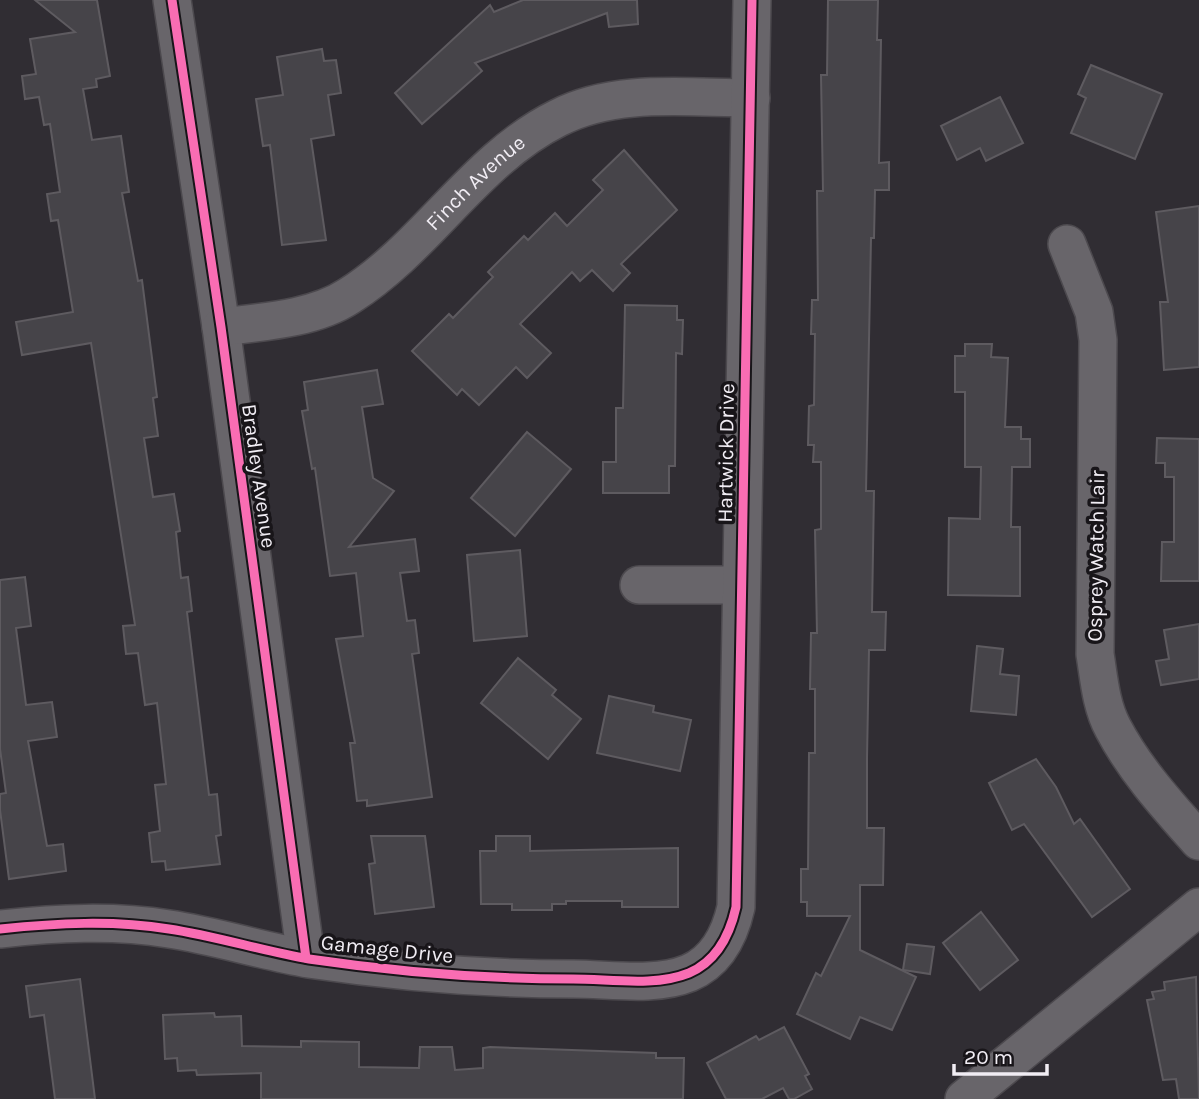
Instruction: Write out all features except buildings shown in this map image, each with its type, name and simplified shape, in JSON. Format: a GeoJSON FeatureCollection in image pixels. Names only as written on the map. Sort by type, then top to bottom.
{"type":"FeatureCollection","features":[{"type":"Feature","properties":{"kind":"street","name":"Bradley Avenue"},"geometry":{"type":"LineString","coordinates":[[172,0],[221,327],[306,958]]}},
{"type":"Feature","properties":{"kind":"street","name":"Hartwick Drive"},"geometry":{"type":"LineString","coordinates":[[736,906],[752,0]]}},
{"type":"Feature","properties":{"kind":"street","name":"Finch Avenue"},"geometry":{"type":"LineString","coordinates":[[221,327],[271,321],[348,298],[397,261],[489,168],[525,138],[558,117],[596,104],[636,97],[751,97]]}},
{"type":"Feature","properties":{"kind":"street","name":"Osprey Watch Lair"},"geometry":{"type":"LineString","coordinates":[[1067,244],[1094,312],[1098,340],[1095,642],[1101,695],[1112,727],[1146,779],[1199,841]]}},
{"type":"Feature","properties":{"kind":"street"},"geometry":{"type":"LineString","coordinates":[[639,585],[741,585]]}},
{"type":"Feature","properties":{"kind":"street","name":"Gamage Drive"},"geometry":{"type":"LineString","coordinates":[[0,929],[57,923],[125,923],[171,929],[306,958],[423,973],[536,979],[667,980],[690,972],[707,962],[723,943],[736,906]]}},
{"type":"Feature","properties":{"kind":"street"},"geometry":{"type":"LineString","coordinates":[[964,1099],[1199,907]]}},
{"type":"Feature","properties":{"kind":"cycle path"},"geometry":{"type":"LineString","coordinates":[[172,0],[221,327],[306,958]]}},
{"type":"Feature","properties":{"kind":"cycle path"},"geometry":{"type":"LineString","coordinates":[[0,929],[85,923],[148,926],[309,959],[375,968],[507,978],[662,980],[689,973],[715,954],[726,937],[736,907],[752,0]]}}]}
